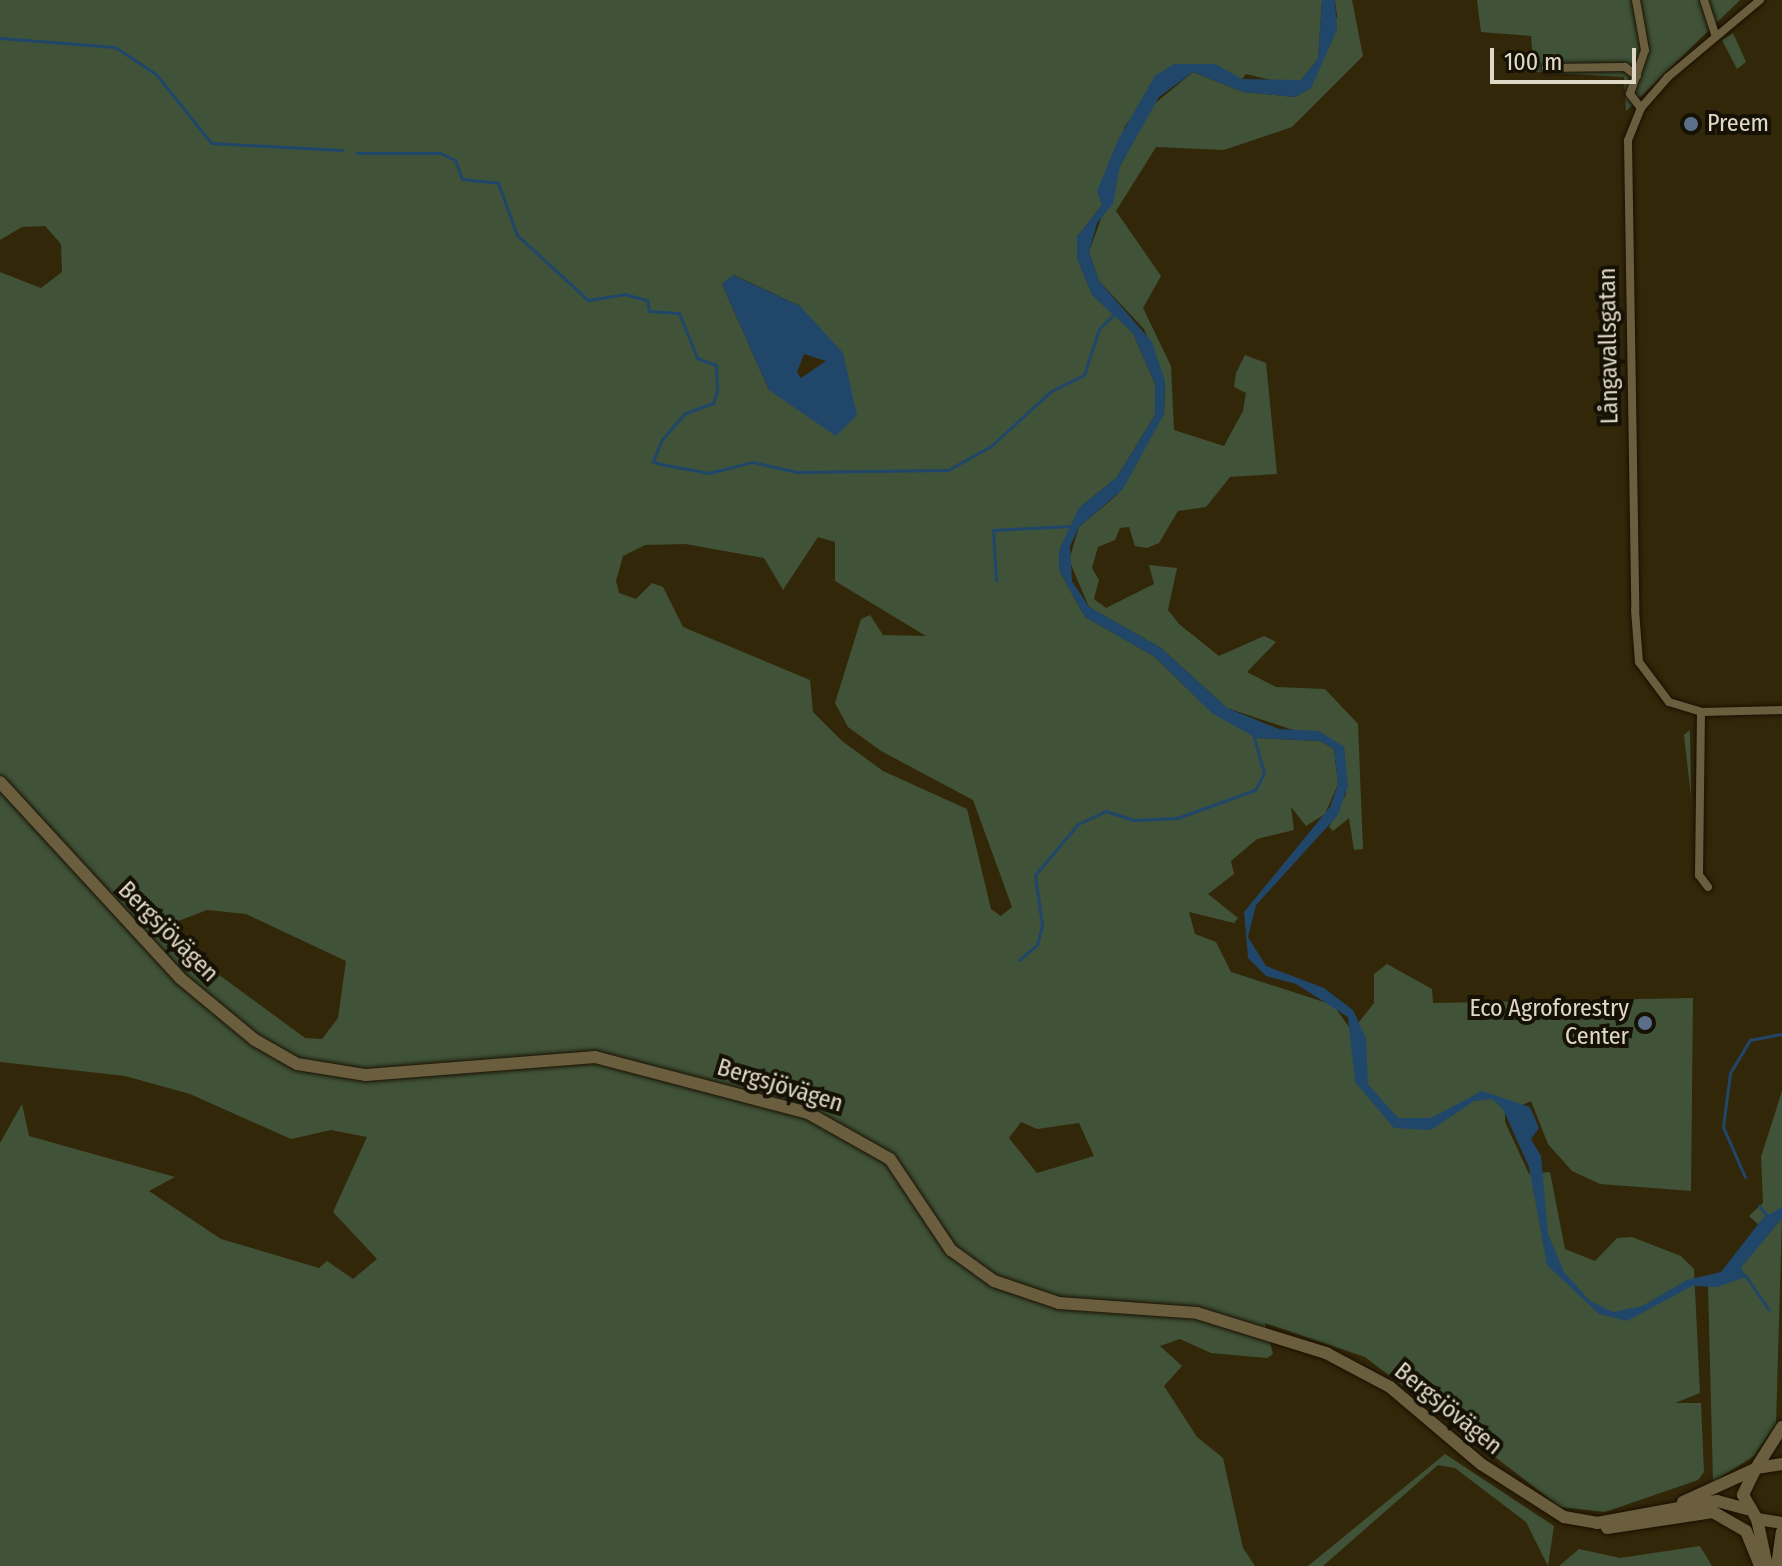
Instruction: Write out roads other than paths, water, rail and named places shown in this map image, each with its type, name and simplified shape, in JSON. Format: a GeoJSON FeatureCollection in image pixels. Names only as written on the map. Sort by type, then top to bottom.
{"type":"FeatureCollection","features":[{"type":"Feature","properties":{"kind":"main road","name":"Bergsjövägen"},"geometry":{"type":"LineString","coordinates":[[0,782],[155,954],[284,1058],[366,1075],[595,1057],[820,1117],[895,1163],[951,1250],[984,1276],[1059,1303],[1197,1313],[1326,1353],[1390,1387],[1537,1504],[1582,1522],[1624,1528],[1713,1512],[1746,1531],[1760,1566]]}},
{"type":"Feature","properties":{"kind":"main road"},"geometry":{"type":"LineString","coordinates":[[1747,1509],[1743,1490],[1782,1427]]}},
{"type":"Feature","properties":{"kind":"main road"},"geometry":{"type":"LineString","coordinates":[[1673,1507],[1755,1469],[1782,1464]]}},
{"type":"Feature","properties":{"kind":"main road"},"geometry":{"type":"LineString","coordinates":[[1582,1522],[1717,1501],[1747,1509],[1757,1519],[1767,1566]]}},
{"type":"Feature","properties":{"kind":"main road"},"geometry":{"type":"LineString","coordinates":[[1757,1519],[1782,1523]]}},
{"type":"Feature","properties":{"kind":"main road"},"geometry":{"type":"LineString","coordinates":[[1777,1566],[1782,1532]]}},
{"type":"Feature","properties":{"kind":"street"},"geometry":{"type":"LineString","coordinates":[[1636,0],[1645,32],[1637,76],[1630,94],[1641,108],[1716,36],[1760,0]]}},
{"type":"Feature","properties":{"kind":"street"},"geometry":{"type":"LineString","coordinates":[[1704,0],[1716,36]]}},
{"type":"Feature","properties":{"kind":"street"},"geometry":{"type":"LineString","coordinates":[[1546,68],[1625,67],[1637,76]]}},
{"type":"Feature","properties":{"kind":"street","name":"Långavallsgatan"},"geometry":{"type":"LineString","coordinates":[[1641,108],[1626,165],[1639,662],[1657,692],[1701,712],[1782,710]]}},
{"type":"Feature","properties":{"kind":"street"},"geometry":{"type":"LineString","coordinates":[[1701,712],[1699,875],[1708,887]]}},
{"type":"Feature","properties":{"kind":"water"},"geometry":{"type":"Polygon","coordinates":[[[1322,0],[1335,0],[1337,30],[1311,88],[1295,97],[1243,92],[1193,72],[1159,97],[1120,166],[1113,204],[1097,223],[1089,252],[1099,281],[1152,342],[1165,381],[1164,414],[1123,489],[1079,527],[1070,546],[1072,581],[1089,607],[1161,648],[1227,708],[1279,729],[1319,731],[1344,747],[1348,785],[1338,815],[1256,905],[1248,937],[1266,966],[1324,988],[1353,1010],[1366,1038],[1368,1084],[1398,1118],[1431,1118],[1482,1091],[1530,1107],[1539,1128],[1531,1139],[1541,1156],[1548,1234],[1564,1272],[1590,1301],[1613,1312],[1642,1306],[1687,1280],[1721,1272],[1763,1218],[1782,1207],[1782,1218],[1741,1268],[1746,1277],[1717,1287],[1692,1286],[1627,1321],[1599,1314],[1547,1265],[1529,1167],[1503,1109],[1492,1099],[1474,1101],[1431,1130],[1394,1128],[1355,1082],[1348,1017],[1296,984],[1266,976],[1248,958],[1244,912],[1330,807],[1338,784],[1334,749],[1320,741],[1256,738],[1212,713],[1155,657],[1085,617],[1059,570],[1059,550],[1079,508],[1117,477],[1155,415],[1155,384],[1133,333],[1092,295],[1077,258],[1077,237],[1102,205],[1097,191],[1118,140],[1155,76],[1174,64],[1215,64],[1242,79],[1301,80],[1318,59],[1322,0]]]}},
{"type":"Feature","properties":{"kind":"water"},"geometry":{"type":"Polygon","coordinates":[[[733,275],[800,306],[843,353],[857,415],[836,436],[769,390],[722,284],[733,275]],[[804,354],[797,372],[801,378],[826,361],[804,354]]]}},
{"type":"Feature","properties":{"kind":"waterway"},"geometry":{"type":"LineString","coordinates":[[0,38],[115,47],[156,74],[211,143],[342,150]]}},
{"type":"Feature","properties":{"kind":"waterway"},"geometry":{"type":"LineString","coordinates":[[357,153],[440,153],[455,160],[462,179],[498,183],[517,235],[588,300],[624,294],[647,300],[649,311],[679,313],[697,358],[716,365],[717,391],[713,403],[685,413],[662,439],[653,461],[660,464],[709,473],[752,462],[797,472],[948,470],[991,446],[1051,391],[1084,375],[1099,329],[1117,311]]}},
{"type":"Feature","properties":{"kind":"waterway"},"geometry":{"type":"LineString","coordinates":[[996,580],[993,530],[1071,526]]}},
{"type":"Feature","properties":{"kind":"waterway"},"geometry":{"type":"LineString","coordinates":[[1019,960],[1037,945],[1042,925],[1035,875],[1078,824],[1106,811],[1134,820],[1177,818],[1255,790],[1264,773],[1253,734]]}},
{"type":"Feature","properties":{"kind":"waterway"},"geometry":{"type":"LineString","coordinates":[[1745,1177],[1723,1127],[1730,1073],[1750,1040],[1782,1034]]}},
{"type":"Feature","properties":{"kind":"waterway"},"geometry":{"type":"LineString","coordinates":[[1759,1206],[1769,1218]]}},
{"type":"Feature","properties":{"kind":"waterway"},"geometry":{"type":"LineString","coordinates":[[1745,1275],[1769,1310]]}},
{"type":"Feature","properties":{"kind":"place","name":"Preem"},"geometry":{"type":"Point","coordinates":[1691,124]}},
{"type":"Feature","properties":{"kind":"place","name":"Eco Agroforestry Center"},"geometry":{"type":"Point","coordinates":[1645,1023]}}]}
